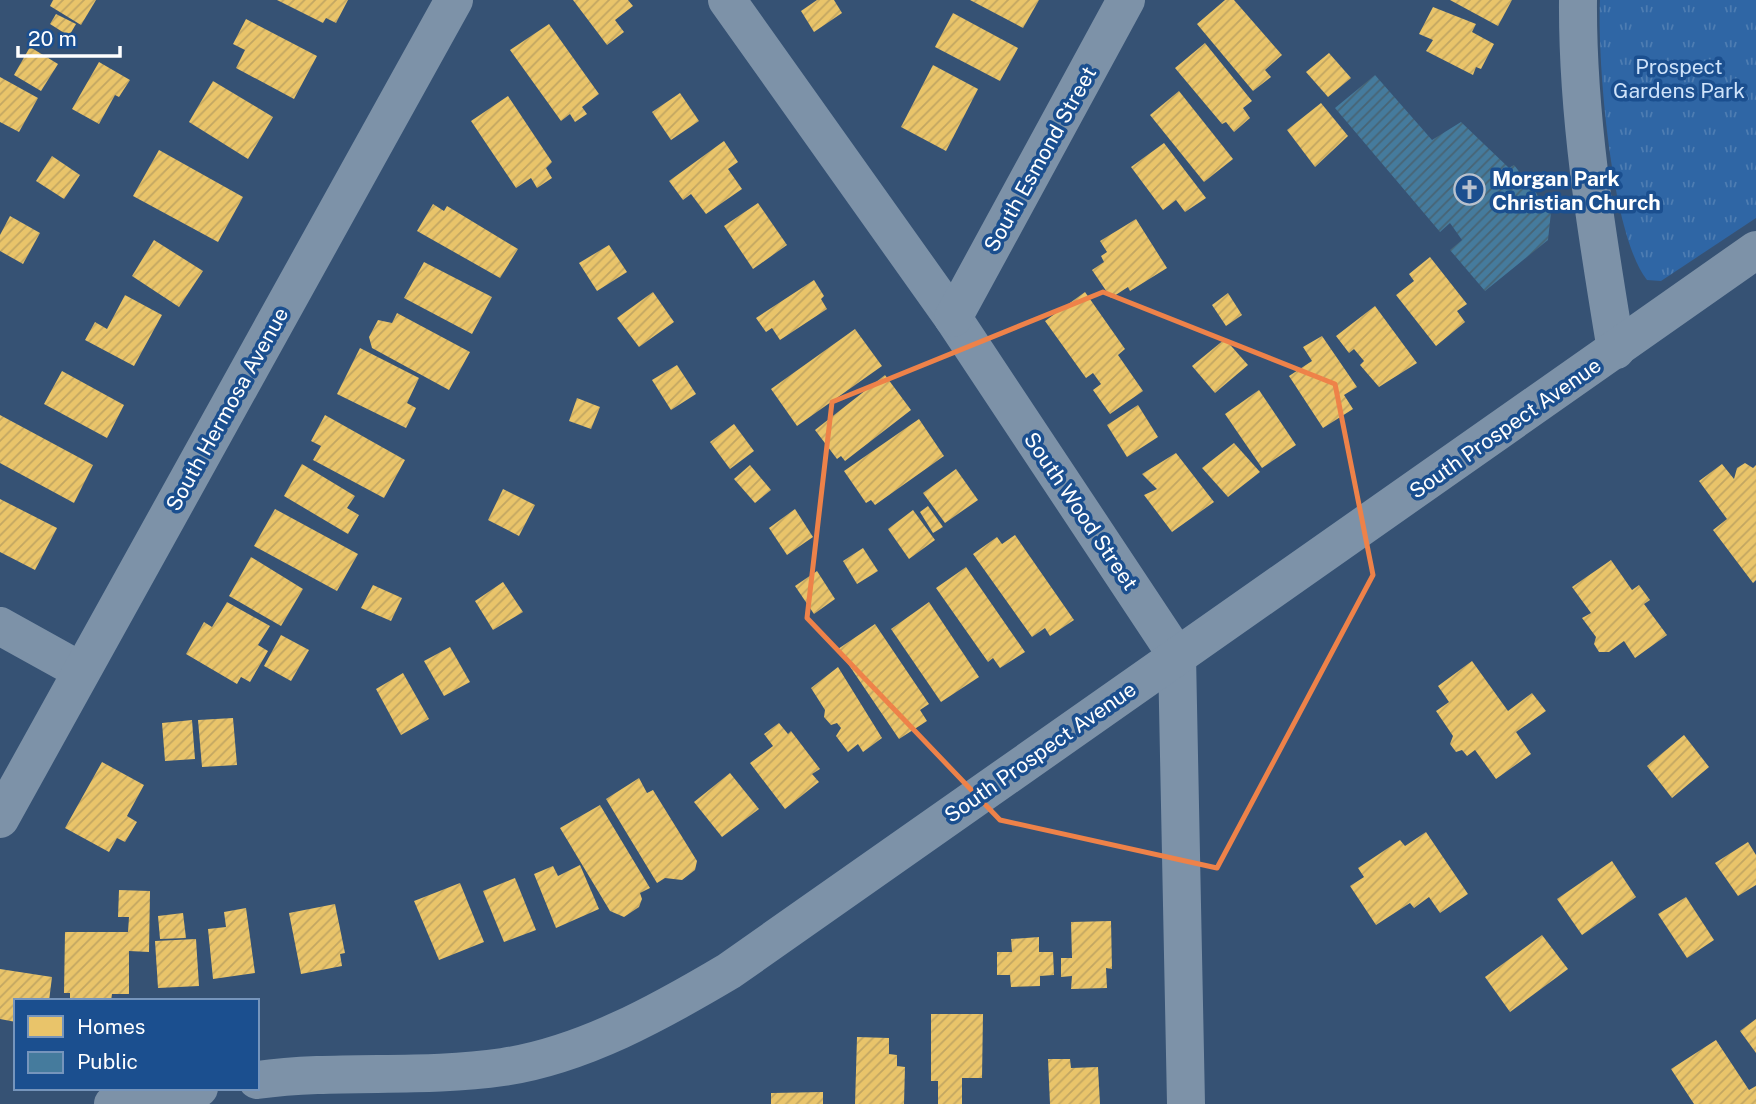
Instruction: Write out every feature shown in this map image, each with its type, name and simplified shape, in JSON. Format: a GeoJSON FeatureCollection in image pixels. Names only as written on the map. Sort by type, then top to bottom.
{"type":"FeatureCollection","features":[{"type":"Feature","properties":{"kind":"street","name":"South Hermosa Avenue"},"geometry":{"type":"LineString","coordinates":[[0,820],[454,0]]}},
{"type":"Feature","properties":{"kind":"street","name":"South Wood Street"},"geometry":{"type":"LineString","coordinates":[[727,0],[953,318],[1177,656]]}},
{"type":"Feature","properties":{"kind":"street","name":"South Esmond Street"},"geometry":{"type":"LineString","coordinates":[[953,318],[1126,0]]}},
{"type":"Feature","properties":{"kind":"street"},"geometry":{"type":"LineString","coordinates":[[1578,0],[1578,60],[1585,127],[1616,350]]}},
{"type":"Feature","properties":{"kind":"street","name":"South Prospect Avenue"},"geometry":{"type":"LineString","coordinates":[[259,1080],[366,1072],[446,1073],[505,1067],[554,1055],[673,1004],[729,971],[1756,250]]}},
{"type":"Feature","properties":{"kind":"street"},"geometry":{"type":"LineString","coordinates":[[0,625],[81,671]]}},
{"type":"Feature","properties":{"kind":"street"},"geometry":{"type":"LineString","coordinates":[[1177,656],[1186,1104]]}},
{"type":"Feature","properties":{"kind":"street"},"geometry":{"type":"LineString","coordinates":[[113,1104],[142,1096],[185,1090]]}},
{"type":"Feature","properties":{"kind":"highlighted area"},"geometry":{"type":"Polygon","coordinates":[[[1103,292],[1335,384],[1373,575],[1217,868],[1000,820],[807,618],[832,402],[1103,292]]]}},
{"type":"Feature","properties":{"kind":"green space","name":"Prospect Gardens Park"},"geometry":{"type":"Polygon","coordinates":[[[1600,0],[1756,0],[1756,218],[1661,281],[1647,280],[1635,258],[1624,226],[1604,103],[1600,0]]]}},
{"type":"Feature","properties":{"kind":"building: Homes"},"geometry":{"type":"Polygon","coordinates":[[[53,0],[96,0],[81,25],[50,6],[53,0]]]}},
{"type":"Feature","properties":{"kind":"building: Homes"},"geometry":{"type":"Polygon","coordinates":[[[277,0],[348,0],[336,23],[326,18],[323,23],[277,0]]]}},
{"type":"Feature","properties":{"kind":"building: Homes"},"geometry":{"type":"Polygon","coordinates":[[[573,0],[628,0],[633,6],[615,20],[624,32],[607,45],[573,0]]]}},
{"type":"Feature","properties":{"kind":"building: Homes"},"geometry":{"type":"Polygon","coordinates":[[[817,0],[834,0],[842,13],[814,32],[801,11],[817,0]]]}},
{"type":"Feature","properties":{"kind":"building: Homes"},"geometry":{"type":"Polygon","coordinates":[[[970,0],[1039,0],[1023,28],[970,0]]]}},
{"type":"Feature","properties":{"kind":"building: Homes"},"geometry":{"type":"Polygon","coordinates":[[[1225,0],[1234,0],[1282,55],[1265,70],[1271,77],[1253,91],[1197,24],[1225,0]]]}},
{"type":"Feature","properties":{"kind":"building: Homes"},"geometry":{"type":"Polygon","coordinates":[[[1450,0],[1512,0],[1498,26],[1450,0]]]}},
{"type":"Feature","properties":{"kind":"building: Homes"},"geometry":{"type":"Polygon","coordinates":[[[1433,7],[1476,24],[1472,32],[1494,44],[1481,69],[1476,67],[1473,75],[1426,51],[1433,40],[1419,34],[1433,7]]]}},
{"type":"Feature","properties":{"kind":"building: Homes"},"geometry":{"type":"Polygon","coordinates":[[[953,13],[1018,48],[1000,81],[935,47],[953,13]]]}},
{"type":"Feature","properties":{"kind":"building: Homes"},"geometry":{"type":"Polygon","coordinates":[[[56,14],[76,24],[69,36],[50,24],[56,14]]]}},
{"type":"Feature","properties":{"kind":"building: Homes"},"geometry":{"type":"Polygon","coordinates":[[[246,19],[317,56],[294,99],[236,68],[245,50],[233,44],[246,19]]]}},
{"type":"Feature","properties":{"kind":"building: Homes"},"geometry":{"type":"Polygon","coordinates":[[[549,24],[599,94],[582,107],[587,114],[575,122],[570,114],[561,121],[510,50],[549,24]]]}},
{"type":"Feature","properties":{"kind":"building: Homes"},"geometry":{"type":"Polygon","coordinates":[[[1205,43],[1252,101],[1243,108],[1250,118],[1234,132],[1226,122],[1222,124],[1175,68],[1205,43]]]}},
{"type":"Feature","properties":{"kind":"building: Homes"},"geometry":{"type":"Polygon","coordinates":[[[30,47],[58,64],[41,91],[14,75],[30,47]]]}},
{"type":"Feature","properties":{"kind":"building: Homes"},"geometry":{"type":"Polygon","coordinates":[[[1329,53],[1351,78],[1328,97],[1306,72],[1329,53]]]}},
{"type":"Feature","properties":{"kind":"building: Homes"},"geometry":{"type":"Polygon","coordinates":[[[99,62],[130,80],[119,97],[115,95],[99,124],[72,109],[99,62]]]}},
{"type":"Feature","properties":{"kind":"building: Homes"},"geometry":{"type":"Polygon","coordinates":[[[933,65],[978,89],[946,151],[901,127],[933,65]]]}},
{"type":"Feature","properties":{"kind":"building: Homes"},"geometry":{"type":"Polygon","coordinates":[[[0,77],[38,98],[19,132],[0,122],[0,77]]]}},
{"type":"Feature","properties":{"kind":"building: Homes"},"geometry":{"type":"Polygon","coordinates":[[[213,81],[273,117],[248,159],[189,122],[213,81]]]}},
{"type":"Feature","properties":{"kind":"building: Homes"},"geometry":{"type":"Polygon","coordinates":[[[1179,91],[1233,159],[1204,182],[1150,115],[1179,91]]]}},
{"type":"Feature","properties":{"kind":"building: Homes"},"geometry":{"type":"Polygon","coordinates":[[[680,93],[699,121],[671,140],[652,112],[680,93]]]}},
{"type":"Feature","properties":{"kind":"building: Homes"},"geometry":{"type":"Polygon","coordinates":[[[508,96],[552,162],[546,168],[552,178],[537,188],[531,178],[516,188],[471,121],[508,96]]]}},
{"type":"Feature","properties":{"kind":"building: Homes"},"geometry":{"type":"Polygon","coordinates":[[[1321,103],[1348,136],[1315,167],[1287,130],[1321,103]]]}},
{"type":"Feature","properties":{"kind":"building: Homes"},"geometry":{"type":"Polygon","coordinates":[[[724,141],[738,162],[728,169],[742,189],[706,214],[691,194],[683,200],[669,181],[724,141]]]}},
{"type":"Feature","properties":{"kind":"building: Homes"},"geometry":{"type":"Polygon","coordinates":[[[1164,143],[1206,198],[1185,212],[1176,200],[1163,210],[1131,167],[1164,143]]]}},
{"type":"Feature","properties":{"kind":"building: Homes"},"geometry":{"type":"Polygon","coordinates":[[[159,150],[243,197],[218,242],[133,196],[159,150]]]}},
{"type":"Feature","properties":{"kind":"building: Homes"},"geometry":{"type":"Polygon","coordinates":[[[52,156],[80,175],[64,199],[36,181],[52,156]]]}},
{"type":"Feature","properties":{"kind":"building: Homes"},"geometry":{"type":"Polygon","coordinates":[[[758,203],[787,245],[753,269],[724,226],[758,203]]]}},
{"type":"Feature","properties":{"kind":"building: Homes"},"geometry":{"type":"Polygon","coordinates":[[[433,204],[444,211],[447,206],[518,249],[500,278],[417,231],[433,204]]]}},
{"type":"Feature","properties":{"kind":"building: Homes"},"geometry":{"type":"Polygon","coordinates":[[[10,216],[40,233],[23,264],[0,251],[0,235],[10,216]]]}},
{"type":"Feature","properties":{"kind":"building: Homes"},"geometry":{"type":"Polygon","coordinates":[[[1136,219],[1167,268],[1130,291],[1128,287],[1111,298],[1092,270],[1104,262],[1101,256],[1107,252],[1100,241],[1136,219]]]}},
{"type":"Feature","properties":{"kind":"building: Homes"},"geometry":{"type":"Polygon","coordinates":[[[154,240],[203,271],[179,307],[132,276],[154,240]]]}},
{"type":"Feature","properties":{"kind":"building: Homes"},"geometry":{"type":"Polygon","coordinates":[[[609,245],[627,272],[597,291],[579,263],[609,245]]]}},
{"type":"Feature","properties":{"kind":"building: Homes"},"geometry":{"type":"Polygon","coordinates":[[[1430,257],[1467,304],[1457,311],[1465,322],[1436,346],[1396,295],[1414,281],[1409,274],[1430,257]]]}},
{"type":"Feature","properties":{"kind":"building: Homes"},"geometry":{"type":"Polygon","coordinates":[[[424,262],[492,297],[472,334],[404,298],[424,262]]]}},
{"type":"Feature","properties":{"kind":"building: Homes"},"geometry":{"type":"Polygon","coordinates":[[[814,280],[824,296],[821,299],[827,309],[780,340],[772,328],[766,332],[756,318],[814,280]]]}},
{"type":"Feature","properties":{"kind":"building: Homes"},"geometry":{"type":"Polygon","coordinates":[[[653,292],[674,322],[639,347],[617,318],[653,292]]]}},
{"type":"Feature","properties":{"kind":"building: Homes"},"geometry":{"type":"Polygon","coordinates":[[[1085,292],[1125,349],[1118,355],[1143,391],[1110,414],[1093,390],[1101,384],[1093,373],[1086,378],[1045,321],[1085,292]]]}},
{"type":"Feature","properties":{"kind":"building: Homes"},"geometry":{"type":"Polygon","coordinates":[[[1228,293],[1242,315],[1226,326],[1212,305],[1228,293]]]}},
{"type":"Feature","properties":{"kind":"building: Homes"},"geometry":{"type":"Polygon","coordinates":[[[125,295],[162,315],[134,366],[85,340],[95,322],[107,329],[125,295]]]}},
{"type":"Feature","properties":{"kind":"building: Homes"},"geometry":{"type":"Polygon","coordinates":[[[1375,306],[1417,363],[1379,387],[1360,365],[1364,361],[1354,349],[1349,353],[1336,336],[1375,306]]]}},
{"type":"Feature","properties":{"kind":"building: Homes"},"geometry":{"type":"Polygon","coordinates":[[[397,313],[470,352],[449,390],[372,348],[369,337],[378,320],[392,323],[397,313]]]}},
{"type":"Feature","properties":{"kind":"building: Homes"},"geometry":{"type":"Polygon","coordinates":[[[855,329],[882,366],[797,426],[771,389],[855,329]]]}},
{"type":"Feature","properties":{"kind":"building: Homes"},"geometry":{"type":"Polygon","coordinates":[[[1322,336],[1357,387],[1344,395],[1353,409],[1323,428],[1289,376],[1312,361],[1303,347],[1322,336]]]}},
{"type":"Feature","properties":{"kind":"building: Homes"},"geometry":{"type":"Polygon","coordinates":[[[1225,339],[1248,365],[1215,393],[1192,366],[1225,339]]]}},
{"type":"Feature","properties":{"kind":"building: Homes"},"geometry":{"type":"Polygon","coordinates":[[[360,348],[419,378],[407,403],[416,408],[406,428],[337,394],[360,348]]]}},
{"type":"Feature","properties":{"kind":"building: Homes"},"geometry":{"type":"Polygon","coordinates":[[[677,365],[696,394],[671,410],[652,380],[677,365]]]}},
{"type":"Feature","properties":{"kind":"building: Homes"},"geometry":{"type":"Polygon","coordinates":[[[62,371],[124,405],[107,438],[44,404],[62,371]]]}},
{"type":"Feature","properties":{"kind":"building: Homes"},"geometry":{"type":"Polygon","coordinates":[[[885,375],[911,410],[845,461],[841,456],[837,459],[815,430],[885,375]]]}},
{"type":"Feature","properties":{"kind":"building: Homes"},"geometry":{"type":"Polygon","coordinates":[[[1259,390],[1296,445],[1262,468],[1225,414],[1259,390]]]}},
{"type":"Feature","properties":{"kind":"building: Homes"},"geometry":{"type":"Polygon","coordinates":[[[577,398],[600,407],[591,429],[569,421],[577,398]]]}},
{"type":"Feature","properties":{"kind":"building: Homes"},"geometry":{"type":"Polygon","coordinates":[[[1138,405],[1158,437],[1127,457],[1107,425],[1138,405]]]}},
{"type":"Feature","properties":{"kind":"building: Homes"},"geometry":{"type":"Polygon","coordinates":[[[0,415],[93,465],[74,503],[0,463],[0,415]]]}},
{"type":"Feature","properties":{"kind":"building: Homes"},"geometry":{"type":"Polygon","coordinates":[[[325,415],[405,460],[384,498],[313,460],[321,446],[311,441],[325,415]]]}},
{"type":"Feature","properties":{"kind":"building: Homes"},"geometry":{"type":"Polygon","coordinates":[[[919,419],[944,456],[875,505],[871,500],[866,503],[844,471],[919,419]]]}},
{"type":"Feature","properties":{"kind":"building: Homes"},"geometry":{"type":"Polygon","coordinates":[[[734,424],[754,451],[730,469],[710,442],[734,424]]]}},
{"type":"Feature","properties":{"kind":"building: Homes"},"geometry":{"type":"Polygon","coordinates":[[[1234,443],[1260,472],[1228,497],[1202,468],[1234,443]]]}},
{"type":"Feature","properties":{"kind":"building: Homes"},"geometry":{"type":"Polygon","coordinates":[[[1176,453],[1214,502],[1172,532],[1144,495],[1157,489],[1142,474],[1176,453]]]}},
{"type":"Feature","properties":{"kind":"building: Homes"},"geometry":{"type":"Polygon","coordinates":[[[1745,463],[1753,468],[1756,465],[1756,580],[1753,583],[1713,530],[1727,519],[1699,481],[1722,464],[1734,479],[1737,468],[1745,463]]]}},
{"type":"Feature","properties":{"kind":"building: Homes"},"geometry":{"type":"Polygon","coordinates":[[[302,464],[355,496],[347,508],[359,515],[348,534],[284,496],[302,464]]]}},
{"type":"Feature","properties":{"kind":"building: Homes"},"geometry":{"type":"Polygon","coordinates":[[[750,465],[771,490],[755,503],[734,479],[750,465]]]}},
{"type":"Feature","properties":{"kind":"building: Homes"},"geometry":{"type":"Polygon","coordinates":[[[956,469],[978,500],[945,523],[923,493],[956,469]]]}},
{"type":"Feature","properties":{"kind":"building: Homes"},"geometry":{"type":"Polygon","coordinates":[[[503,489],[535,505],[519,536],[488,520],[503,489]]]}},
{"type":"Feature","properties":{"kind":"building: Homes"},"geometry":{"type":"Polygon","coordinates":[[[0,499],[57,528],[35,570],[0,552],[0,499]]]}},
{"type":"Feature","properties":{"kind":"building: Homes"},"geometry":{"type":"Polygon","coordinates":[[[928,506],[943,527],[933,533],[920,512],[928,506]]]}},
{"type":"Feature","properties":{"kind":"building: Homes"},"geometry":{"type":"Polygon","coordinates":[[[275,509],[358,554],[337,591],[254,546],[275,509]]]}},
{"type":"Feature","properties":{"kind":"building: Homes"},"geometry":{"type":"Polygon","coordinates":[[[795,509],[813,537],[787,555],[769,528],[795,509]]]}},
{"type":"Feature","properties":{"kind":"building: Homes"},"geometry":{"type":"Polygon","coordinates":[[[913,510],[935,540],[909,559],[888,529],[913,510]]]}},
{"type":"Feature","properties":{"kind":"building: Homes"},"geometry":{"type":"Polygon","coordinates":[[[1015,535],[1074,620],[1050,636],[1045,628],[1032,637],[973,554],[997,537],[1002,544],[1015,535]]]}},
{"type":"Feature","properties":{"kind":"building: Homes"},"geometry":{"type":"Polygon","coordinates":[[[863,548],[878,571],[857,584],[843,561],[863,548]]]}},
{"type":"Feature","properties":{"kind":"building: Homes"},"geometry":{"type":"Polygon","coordinates":[[[251,557],[303,589],[281,626],[229,596],[251,557]]]}},
{"type":"Feature","properties":{"kind":"building: Homes"},"geometry":{"type":"Polygon","coordinates":[[[1611,560],[1632,590],[1639,585],[1650,600],[1644,604],[1667,635],[1635,658],[1624,641],[1609,652],[1599,652],[1594,644],[1596,637],[1582,618],[1591,613],[1572,587],[1611,560]]]}},
{"type":"Feature","properties":{"kind":"building: Homes"},"geometry":{"type":"Polygon","coordinates":[[[966,567],[1025,652],[1000,668],[993,658],[988,662],[936,588],[966,567]]]}},
{"type":"Feature","properties":{"kind":"building: Homes"},"geometry":{"type":"Polygon","coordinates":[[[817,571],[835,599],[814,614],[795,586],[817,571]]]}},
{"type":"Feature","properties":{"kind":"building: Homes"},"geometry":{"type":"Polygon","coordinates":[[[503,582],[523,612],[493,630],[475,601],[503,582]]]}},
{"type":"Feature","properties":{"kind":"building: Homes"},"geometry":{"type":"Polygon","coordinates":[[[373,585],[402,598],[391,621],[361,608],[373,585]]]}},
{"type":"Feature","properties":{"kind":"building: Homes"},"geometry":{"type":"Polygon","coordinates":[[[227,602],[270,626],[258,645],[268,651],[250,682],[241,677],[237,684],[186,654],[204,622],[212,627],[227,602]]]}},
{"type":"Feature","properties":{"kind":"building: Homes"},"geometry":{"type":"Polygon","coordinates":[[[929,602],[979,677],[941,702],[891,629],[929,602]]]}},
{"type":"Feature","properties":{"kind":"building: Homes"},"geometry":{"type":"Polygon","coordinates":[[[875,624],[929,704],[920,710],[927,721],[899,739],[838,649],[875,624]]]}},
{"type":"Feature","properties":{"kind":"building: Homes"},"geometry":{"type":"Polygon","coordinates":[[[281,635],[309,650],[291,681],[264,666],[281,635]]]}},
{"type":"Feature","properties":{"kind":"building: Homes"},"geometry":{"type":"Polygon","coordinates":[[[450,647],[470,682],[444,696],[424,661],[450,647]]]}},
{"type":"Feature","properties":{"kind":"building: Homes"},"geometry":{"type":"Polygon","coordinates":[[[1472,661],[1508,711],[1532,693],[1546,711],[1516,732],[1531,754],[1496,779],[1475,750],[1467,756],[1462,750],[1456,752],[1450,744],[1453,736],[1436,711],[1449,702],[1438,686],[1472,661]]]}},
{"type":"Feature","properties":{"kind":"building: Homes"},"geometry":{"type":"Polygon","coordinates":[[[838,667],[882,738],[863,752],[858,744],[848,752],[836,736],[841,728],[837,723],[831,725],[824,717],[825,710],[811,688],[838,667]]]}},
{"type":"Feature","properties":{"kind":"building: Homes"},"geometry":{"type":"Polygon","coordinates":[[[403,673],[429,719],[401,735],[376,689],[403,673]]]}},
{"type":"Feature","properties":{"kind":"building: Homes"},"geometry":{"type":"Polygon","coordinates":[[[233,718],[237,765],[202,767],[198,720],[233,718]]]}},
{"type":"Feature","properties":{"kind":"building: Homes"},"geometry":{"type":"Polygon","coordinates":[[[192,720],[195,759],[165,761],[162,723],[192,720]]]}},
{"type":"Feature","properties":{"kind":"building: Homes"},"geometry":{"type":"Polygon","coordinates":[[[779,723],[788,734],[791,731],[820,769],[812,774],[819,782],[785,809],[750,763],[773,746],[764,734],[779,723]]]}},
{"type":"Feature","properties":{"kind":"building: Homes"},"geometry":{"type":"Polygon","coordinates":[[[1684,735],[1709,767],[1672,798],[1647,766],[1684,735]]]}},
{"type":"Feature","properties":{"kind":"building: Homes"},"geometry":{"type":"Polygon","coordinates":[[[102,762],[144,785],[127,816],[137,822],[125,842],[117,838],[109,852],[65,828],[102,762]]]}},
{"type":"Feature","properties":{"kind":"building: Homes"},"geometry":{"type":"Polygon","coordinates":[[[730,773],[759,809],[722,837],[694,802],[730,773]]]}},
{"type":"Feature","properties":{"kind":"building: Homes"},"geometry":{"type":"Polygon","coordinates":[[[639,778],[647,793],[653,790],[697,861],[695,870],[682,880],[665,878],[657,883],[606,799],[639,778]]]}},
{"type":"Feature","properties":{"kind":"building: Homes"},"geometry":{"type":"Polygon","coordinates":[[[600,805],[650,888],[640,893],[642,899],[639,907],[624,917],[610,911],[560,828],[600,805]]]}},
{"type":"Feature","properties":{"kind":"building: Homes"},"geometry":{"type":"Polygon","coordinates":[[[1426,832],[1468,894],[1440,913],[1429,897],[1414,908],[1410,903],[1376,925],[1350,886],[1364,877],[1358,868],[1400,840],[1405,846],[1426,832]]]}},
{"type":"Feature","properties":{"kind":"building: Homes"},"geometry":{"type":"Polygon","coordinates":[[[1748,842],[1756,855],[1756,885],[1738,896],[1715,863],[1748,842]]]}},
{"type":"Feature","properties":{"kind":"building: Homes"},"geometry":{"type":"Polygon","coordinates":[[[1612,861],[1636,897],[1582,935],[1557,899],[1612,861]]]}},
{"type":"Feature","properties":{"kind":"building: Homes"},"geometry":{"type":"Polygon","coordinates":[[[580,865],[599,909],[556,928],[534,874],[553,866],[558,876],[580,865]]]}},
{"type":"Feature","properties":{"kind":"building: Homes"},"geometry":{"type":"Polygon","coordinates":[[[515,878],[536,930],[504,942],[483,891],[515,878]]]}},
{"type":"Feature","properties":{"kind":"building: Homes"},"geometry":{"type":"Polygon","coordinates":[[[460,883],[484,942],[439,960],[414,901],[460,883]]]}},
{"type":"Feature","properties":{"kind":"building: Homes"},"geometry":{"type":"Polygon","coordinates":[[[119,890],[150,891],[149,952],[129,951],[129,994],[112,994],[111,999],[70,999],[70,993],[64,993],[65,932],[128,932],[129,917],[118,917],[119,890]]]}},
{"type":"Feature","properties":{"kind":"building: Homes"},"geometry":{"type":"Polygon","coordinates":[[[1686,897],[1714,940],[1687,958],[1658,914],[1686,897]]]}},
{"type":"Feature","properties":{"kind":"building: Homes"},"geometry":{"type":"Polygon","coordinates":[[[335,904],[345,953],[340,954],[342,966],[301,974],[289,913],[335,904]]]}},
{"type":"Feature","properties":{"kind":"building: Homes"},"geometry":{"type":"Polygon","coordinates":[[[246,908],[255,973],[213,979],[208,929],[226,927],[224,912],[246,908]]]}},
{"type":"Feature","properties":{"kind":"building: Homes"},"geometry":{"type":"Polygon","coordinates":[[[183,913],[186,938],[160,939],[158,916],[183,913]]]}},
{"type":"Feature","properties":{"kind":"building: Homes"},"geometry":{"type":"Polygon","coordinates":[[[1111,921],[1112,969],[1106,968],[1107,988],[1071,989],[1072,976],[1061,977],[1061,958],[1072,958],[1071,922],[1111,921]]]}},
{"type":"Feature","properties":{"kind":"building: Homes"},"geometry":{"type":"Polygon","coordinates":[[[1542,935],[1568,969],[1510,1012],[1485,977],[1542,935]]]}},
{"type":"Feature","properties":{"kind":"building: Homes"},"geometry":{"type":"Polygon","coordinates":[[[1039,937],[1039,952],[1053,952],[1054,975],[1040,976],[1040,986],[1011,987],[1010,975],[997,975],[997,952],[1012,952],[1011,939],[1039,937]]]}},
{"type":"Feature","properties":{"kind":"building: Homes"},"geometry":{"type":"Polygon","coordinates":[[[196,939],[199,986],[158,988],[155,941],[196,939]]]}},
{"type":"Feature","properties":{"kind":"building: Homes"},"geometry":{"type":"Polygon","coordinates":[[[0,969],[52,977],[49,999],[14,999],[14,1022],[0,1019],[0,969]]]}},
{"type":"Feature","properties":{"kind":"building: Homes"},"geometry":{"type":"Polygon","coordinates":[[[931,1014],[983,1014],[982,1078],[962,1078],[962,1104],[938,1104],[938,1081],[931,1081],[931,1014]]]}},
{"type":"Feature","properties":{"kind":"building: Homes"},"geometry":{"type":"Polygon","coordinates":[[[1756,1019],[1756,1053],[1740,1031],[1756,1019]]]}},
{"type":"Feature","properties":{"kind":"building: Homes"},"geometry":{"type":"Polygon","coordinates":[[[857,1037],[889,1038],[889,1054],[897,1055],[897,1066],[905,1067],[904,1104],[855,1104],[857,1037]]]}},
{"type":"Feature","properties":{"kind":"building: Homes"},"geometry":{"type":"Polygon","coordinates":[[[1716,1040],[1749,1090],[1756,1086],[1756,1104],[1694,1104],[1671,1069],[1716,1040]]]}},
{"type":"Feature","properties":{"kind":"building: Homes"},"geometry":{"type":"Polygon","coordinates":[[[1048,1059],[1070,1059],[1071,1068],[1098,1067],[1100,1104],[1050,1104],[1048,1059]]]}},
{"type":"Feature","properties":{"kind":"building: Homes"},"geometry":{"type":"Polygon","coordinates":[[[823,1092],[823,1104],[771,1104],[771,1093],[823,1092]]]}},
{"type":"Feature","properties":{"kind":"building: Public","name":"Morgan Park Christian Church"},"geometry":{"type":"Polygon","coordinates":[[[1375,75],[1432,140],[1461,122],[1509,168],[1514,165],[1551,212],[1548,240],[1485,291],[1450,250],[1462,240],[1450,223],[1440,232],[1335,108],[1375,75]]]}},
{"type":"Feature","properties":{"kind":"place","name":"Morgan Park Christian Church"},"geometry":{"type":"Point","coordinates":[1469,190]}}]}
